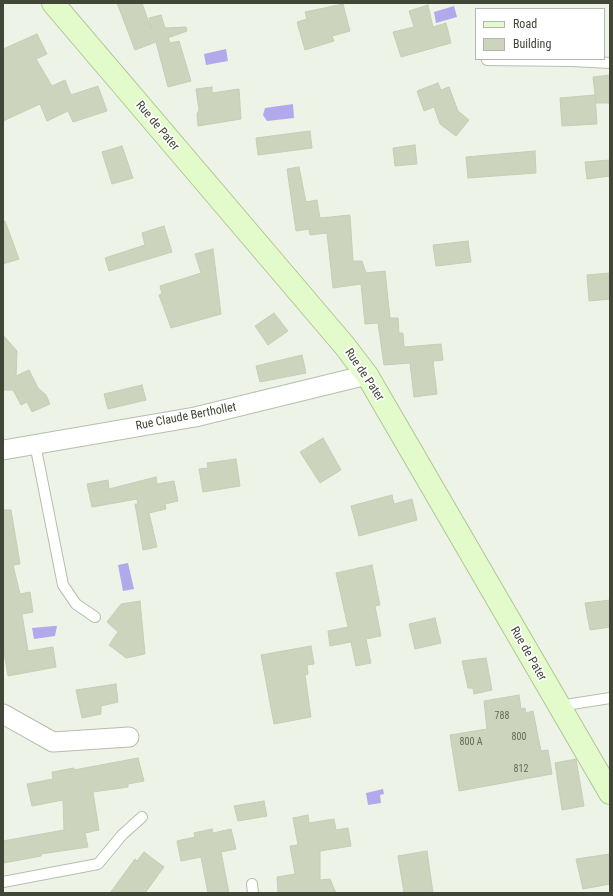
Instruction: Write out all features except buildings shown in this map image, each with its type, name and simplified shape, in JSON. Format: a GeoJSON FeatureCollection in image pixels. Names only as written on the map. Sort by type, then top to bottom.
{"type":"FeatureCollection","features":[{"type":"Feature","properties":{"kind":"street","name":"Rue de Pater"},"geometry":{"type":"LineString","coordinates":[[53,3],[344,344],[367,375],[558,706],[610,793]]}},
{"type":"Feature","properties":{"kind":"street","name":"Rue Claude Berthollet"},"geometry":{"type":"LineString","coordinates":[[3,450],[195,417],[367,375]]}},
{"type":"Feature","properties":{"kind":"street"},"geometry":{"type":"LineString","coordinates":[[3,714],[53,742],[129,736]]}},
{"type":"Feature","properties":{"kind":"lane"},"geometry":{"type":"LineString","coordinates":[[487,60],[610,63]]}},
{"type":"Feature","properties":{"kind":"lane"},"geometry":{"type":"LineString","coordinates":[[36,444],[63,585],[76,604],[95,617]]}},
{"type":"Feature","properties":{"kind":"lane"},"geometry":{"type":"LineString","coordinates":[[558,706],[610,698]]}},
{"type":"Feature","properties":{"kind":"lane"},"geometry":{"type":"LineString","coordinates":[[3,882],[98,864],[122,835],[142,817]]}},
{"type":"Feature","properties":{"kind":"shaded area"},"geometry":{"type":"Polygon","coordinates":[[[454,6],[457,17],[436,23],[434,12],[454,6]]]}},
{"type":"Feature","properties":{"kind":"shaded area"},"geometry":{"type":"Polygon","coordinates":[[[226,49],[228,61],[206,65],[204,54],[226,49]]]}},
{"type":"Feature","properties":{"kind":"shaded area"},"geometry":{"type":"Polygon","coordinates":[[[293,104],[294,118],[267,121],[263,115],[265,108],[293,104]]]}},
{"type":"Feature","properties":{"kind":"shaded area"},"geometry":{"type":"Polygon","coordinates":[[[128,563],[134,589],[123,591],[118,565],[128,563]]]}},
{"type":"Feature","properties":{"kind":"shaded area"},"geometry":{"type":"Polygon","coordinates":[[[57,626],[55,636],[34,639],[32,628],[57,626]]]}},
{"type":"Feature","properties":{"kind":"shaded area"},"geometry":{"type":"Polygon","coordinates":[[[383,789],[384,794],[380,795],[381,803],[368,805],[366,793],[383,789]]]}}]}
